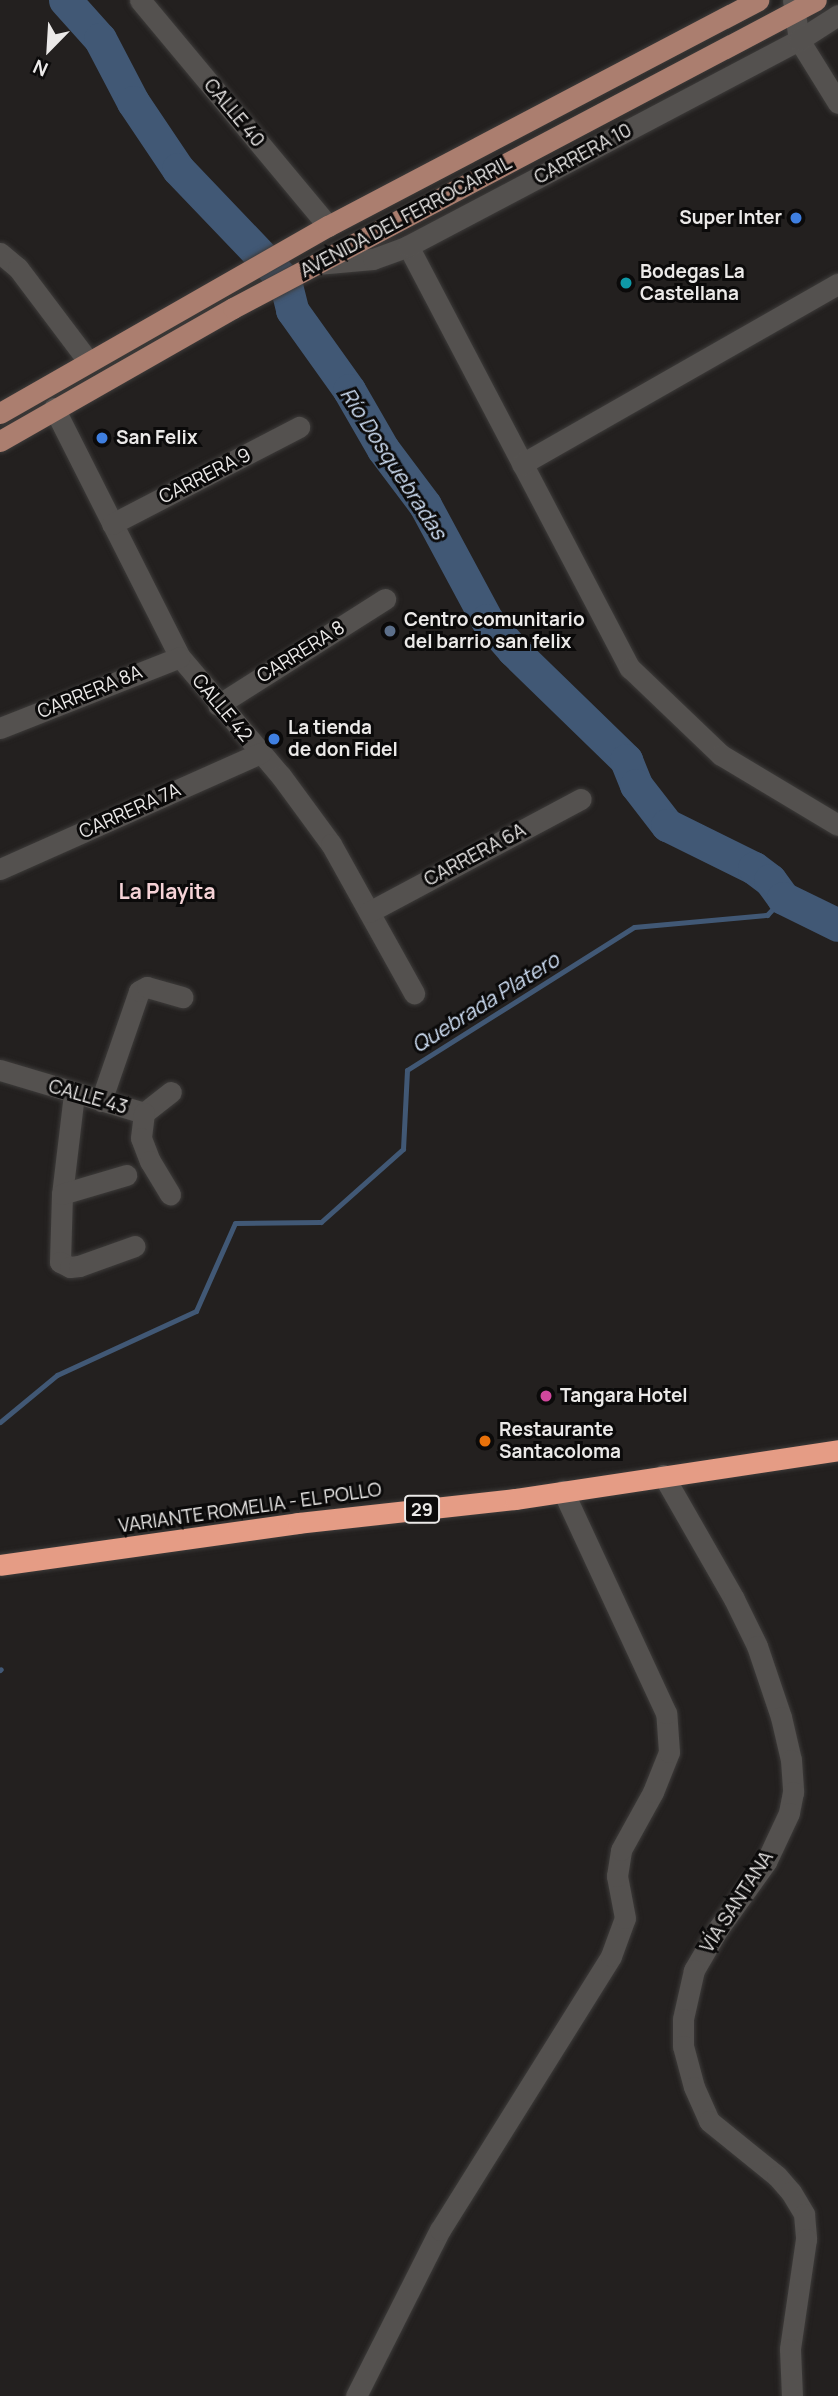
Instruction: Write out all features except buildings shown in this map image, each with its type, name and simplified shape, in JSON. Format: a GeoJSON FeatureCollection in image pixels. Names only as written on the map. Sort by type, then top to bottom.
{"type":"FeatureCollection","features":[{"type":"Feature","properties":{"kind":"highway","name":"VARIANTE ROMELIA - EL POLLO"},"geometry":{"type":"LineString","coordinates":[[3,1565],[298,1523],[563,1491],[838,1450]]}},
{"type":"Feature","properties":{"kind":"main road","name":"AVENIDA DEL FERROCARRIL"},"geometry":{"type":"LineString","coordinates":[[0,413],[328,226],[758,0]]}},
{"type":"Feature","properties":{"kind":"main road","name":"AVENIDA DEL FERROCARRIL"},"geometry":{"type":"LineString","coordinates":[[0,441],[233,308],[794,6],[816,0]]}},
{"type":"Feature","properties":{"kind":"street","name":"CALLE 40"},"geometry":{"type":"LineString","coordinates":[[141,0],[328,226]]}},
{"type":"Feature","properties":{"kind":"street"},"geometry":{"type":"LineString","coordinates":[[794,6],[799,40],[838,103]]}},
{"type":"Feature","properties":{"kind":"street","name":"CARRERA 10"},"geometry":{"type":"LineString","coordinates":[[317,264],[373,258],[408,246],[799,40],[838,15]]}},
{"type":"Feature","properties":{"kind":"street"},"geometry":{"type":"LineString","coordinates":[[408,246],[630,668],[721,755],[838,825]]}},
{"type":"Feature","properties":{"kind":"street"},"geometry":{"type":"LineString","coordinates":[[0,253],[9,272],[88,361]]}},
{"type":"Feature","properties":{"kind":"street"},"geometry":{"type":"LineString","coordinates":[[522,464],[838,284]]}},
{"type":"Feature","properties":{"kind":"street","name":"CALLE 42"},"geometry":{"type":"LineString","coordinates":[[54,408],[180,657],[261,753],[331,844],[414,993]]}},
{"type":"Feature","properties":{"kind":"street","name":"CARRERA 9"},"geometry":{"type":"LineString","coordinates":[[112,524],[299,427]]}},
{"type":"Feature","properties":{"kind":"street","name":"CARRERA 8"},"geometry":{"type":"LineString","coordinates":[[218,705],[385,599]]}},
{"type":"Feature","properties":{"kind":"street","name":"CARRERA 8A"},"geometry":{"type":"LineString","coordinates":[[0,728],[180,657]]}},
{"type":"Feature","properties":{"kind":"street","name":"CARRERA 7A"},"geometry":{"type":"LineString","coordinates":[[0,869],[261,753]]}},
{"type":"Feature","properties":{"kind":"street","name":"CARRERA 6A"},"geometry":{"type":"LineString","coordinates":[[369,912],[582,799]]}},
{"type":"Feature","properties":{"kind":"street"},"geometry":{"type":"LineString","coordinates":[[101,1101],[139,990],[147,987],[183,997]]}},
{"type":"Feature","properties":{"kind":"street","name":"CALLE 43"},"geometry":{"type":"LineString","coordinates":[[0,1070],[144,1113],[171,1092]]}},
{"type":"Feature","properties":{"kind":"street"},"geometry":{"type":"LineString","coordinates":[[74,1094],[62,1194],[60,1262],[70,1267],[79,1266],[135,1246]]}},
{"type":"Feature","properties":{"kind":"street"},"geometry":{"type":"LineString","coordinates":[[144,1113],[141,1138],[150,1161],[170,1194]]}},
{"type":"Feature","properties":{"kind":"street"},"geometry":{"type":"LineString","coordinates":[[62,1194],[126,1175]]}},
{"type":"Feature","properties":{"kind":"street","name":"VÍA SANTANA"},"geometry":{"type":"LineString","coordinates":[[663,1475],[728,1588],[757,1646],[782,1717],[791,1760],[793,1792],[789,1813],[766,1862],[718,1929],[694,1970],[683,2020],[683,2046],[694,2087],[709,2121],[777,2176],[791,2192],[804,2214],[807,2239],[790,2349],[792,2396]]}},
{"type":"Feature","properties":{"kind":"street"},"geometry":{"type":"LineString","coordinates":[[356,2396],[440,2230],[611,1956],[625,1918],[617,1876],[621,1850],[653,1792],[669,1752],[666,1713],[563,1491]]}},
{"type":"Feature","properties":{"kind":"waterway","name":"Río Dosquebradas"},"geometry":{"type":"LineString","coordinates":[[65,0],[100,39],[133,102],[178,169],[285,281],[292,310],[349,390],[383,449],[425,505],[487,620],[513,650],[626,760],[636,785],[667,825],[754,868],[770,880],[783,898],[838,925]]}},
{"type":"Feature","properties":{"kind":"waterway","name":"Quebrada Platero"},"geometry":{"type":"LineString","coordinates":[[0,1422],[57,1375],[196,1311],[235,1223],[321,1222],[403,1149],[407,1070],[634,927],[767,915],[783,898]]}},
{"type":"Feature","properties":{"kind":"place","name":"Super Inter"},"geometry":{"type":"Point","coordinates":[796,218]}},
{"type":"Feature","properties":{"kind":"place","name":"Bodegas La Castellana"},"geometry":{"type":"Point","coordinates":[626,283]}},
{"type":"Feature","properties":{"kind":"place","name":"San Felix"},"geometry":{"type":"Point","coordinates":[102,438]}},
{"type":"Feature","properties":{"kind":"place","name":"Centro comunitario del barrio san felix"},"geometry":{"type":"Point","coordinates":[390,631]}},
{"type":"Feature","properties":{"kind":"place","name":"La tienda de don Fidel"},"geometry":{"type":"Point","coordinates":[274,739]}},
{"type":"Feature","properties":{"kind":"place","name":"Tangara Hotel"},"geometry":{"type":"Point","coordinates":[546,1396]}},
{"type":"Feature","properties":{"kind":"place","name":"Restaurante Santacoloma"},"geometry":{"type":"Point","coordinates":[485,1441]}},
{"type":"Feature","properties":{"kind":"district","name":"La Playita"},"geometry":{"type":"Point","coordinates":[167,891]}}]}
